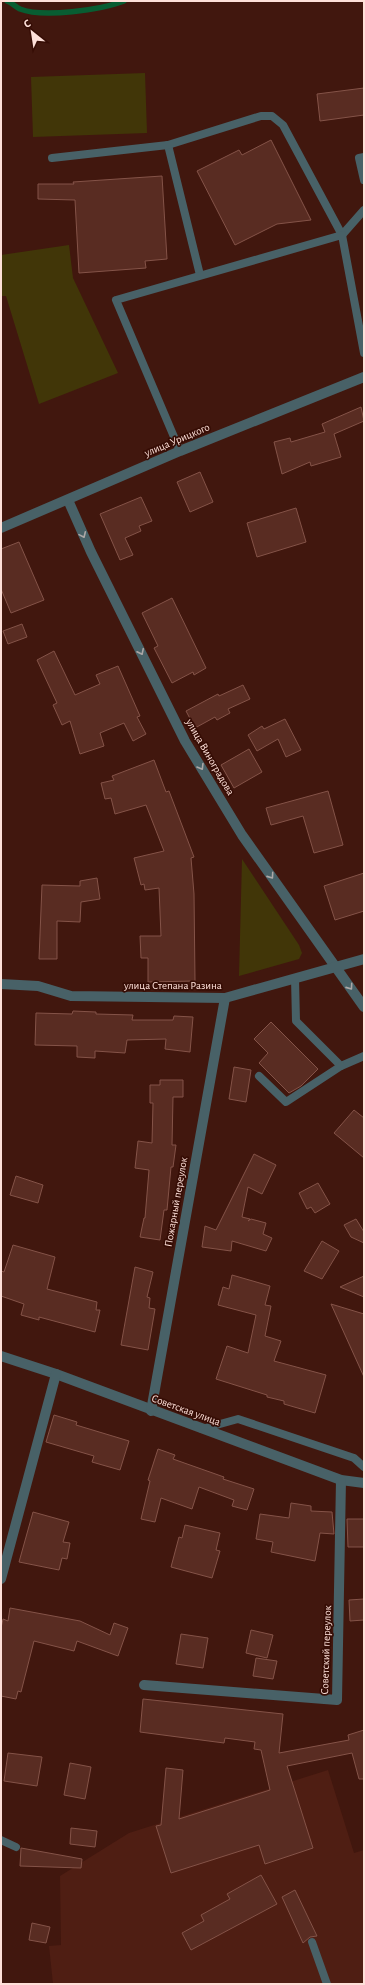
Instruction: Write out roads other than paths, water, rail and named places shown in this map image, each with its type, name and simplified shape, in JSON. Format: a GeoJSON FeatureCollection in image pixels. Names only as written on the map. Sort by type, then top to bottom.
{"type":"FeatureCollection","features":[{"type":"Feature","properties":{"kind":"street","name":"улица Урицкого"},"geometry":{"type":"LineString","coordinates":[[1,528],[180,451],[364,376]]}},
{"type":"Feature","properties":{"kind":"street","name":"улица Виноградова"},"geometry":{"type":"LineString","coordinates":[[68,500],[94,559],[185,741],[242,835],[364,1007]]}},
{"type":"Feature","properties":{"kind":"street","name":"улица Степана Разина"},"geometry":{"type":"LineString","coordinates":[[1,984],[38,986],[71,996],[225,998],[364,959]]}},
{"type":"Feature","properties":{"kind":"street","name":"Пожарный переулок"},"geometry":{"type":"LineString","coordinates":[[151,1411],[225,998]]}},
{"type":"Feature","properties":{"kind":"street","name":"Советская улица"},"geometry":{"type":"LineString","coordinates":[[1,1356],[56,1374],[151,1411],[341,1480],[364,1483]]}},
{"type":"Feature","properties":{"kind":"street"},"geometry":{"type":"LineString","coordinates":[[1,1579],[56,1374]]}},
{"type":"Feature","properties":{"kind":"street","name":"Советский переулок"},"geometry":{"type":"LineString","coordinates":[[144,1685],[337,1700],[341,1480]]}},
{"type":"Feature","properties":{"kind":"lane"},"geometry":{"type":"LineString","coordinates":[[52,158],[168,145],[261,116],[272,116],[283,124],[342,235],[364,353]]}},
{"type":"Feature","properties":{"kind":"lane"},"geometry":{"type":"LineString","coordinates":[[168,145],[200,275]]}},
{"type":"Feature","properties":{"kind":"lane"},"geometry":{"type":"LineString","coordinates":[[364,157],[359,158],[364,180]]}},
{"type":"Feature","properties":{"kind":"lane"},"geometry":{"type":"LineString","coordinates":[[180,451],[116,300],[342,235],[364,210]]}},
{"type":"Feature","properties":{"kind":"lane"},"geometry":{"type":"LineString","coordinates":[[295,978],[296,1021],[341,1066]]}},
{"type":"Feature","properties":{"kind":"lane"},"geometry":{"type":"LineString","coordinates":[[259,1076],[286,1102],[341,1066],[364,1056]]}},
{"type":"Feature","properties":{"kind":"lane"},"geometry":{"type":"LineString","coordinates":[[202,1429],[238,1419],[354,1458],[364,1466]]}},
{"type":"Feature","properties":{"kind":"lane"},"geometry":{"type":"LineString","coordinates":[[1,1840],[16,1847]]}},
{"type":"Feature","properties":{"kind":"lane"},"geometry":{"type":"LineString","coordinates":[[312,1942],[327,1984]]}},
{"type":"Feature","properties":{"kind":"waterway"},"geometry":{"type":"LineString","coordinates":[[7,1],[20,9],[30,12],[43,13],[87,10],[124,1]]}}]}
